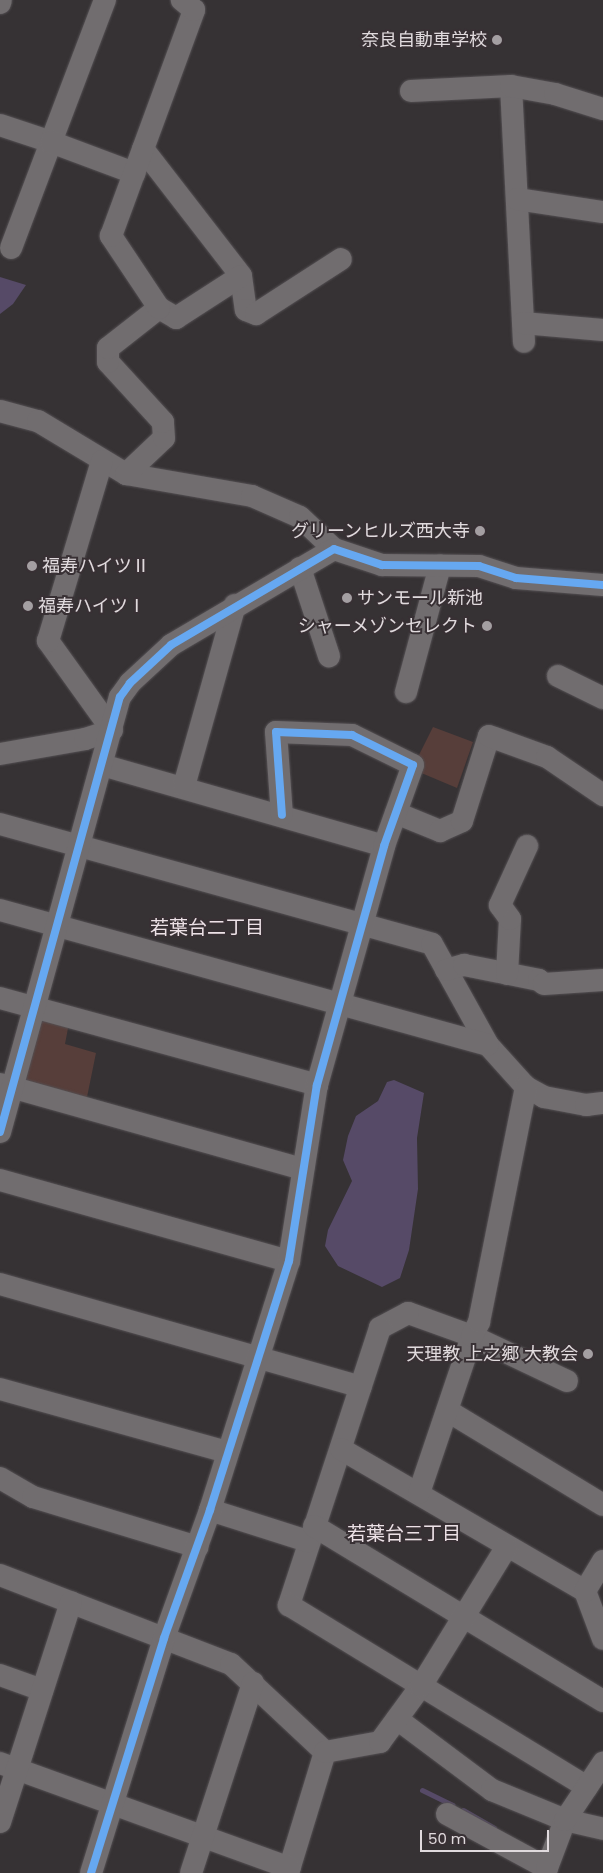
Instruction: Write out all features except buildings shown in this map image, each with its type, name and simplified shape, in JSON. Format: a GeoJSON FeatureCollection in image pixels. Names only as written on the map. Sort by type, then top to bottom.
{"type":"FeatureCollection","features":[{"type":"Feature","properties":{"kind":"street"},"geometry":{"type":"LineString","coordinates":[[10,248],[105,0]]}},
{"type":"Feature","properties":{"kind":"street"},"geometry":{"type":"LineString","coordinates":[[182,0],[194,10],[112,236],[159,308],[176,318],[241,276]]}},
{"type":"Feature","properties":{"kind":"street"},"geometry":{"type":"LineString","coordinates":[[512,86],[523,332],[603,330]]}},
{"type":"Feature","properties":{"kind":"street"},"geometry":{"type":"LineString","coordinates":[[411,91],[512,86],[555,94],[603,109]]}},
{"type":"Feature","properties":{"kind":"street"},"geometry":{"type":"LineString","coordinates":[[0,125],[134,173]]}},
{"type":"Feature","properties":{"kind":"street"},"geometry":{"type":"LineString","coordinates":[[143,149],[241,276],[246,310],[256,314],[341,259]]}},
{"type":"Feature","properties":{"kind":"street"},"geometry":{"type":"LineString","coordinates":[[518,199],[603,212]]}},
{"type":"Feature","properties":{"kind":"street"},"geometry":{"type":"LineString","coordinates":[[126,474],[164,438],[163,422],[108,362],[108,348],[159,308]]}},
{"type":"Feature","properties":{"kind":"street"},"geometry":{"type":"LineString","coordinates":[[0,411],[38,421],[126,474],[252,496],[300,517],[334,549],[382,565],[479,566],[516,578],[603,585]]}},
{"type":"Feature","properties":{"kind":"street"},"geometry":{"type":"LineString","coordinates":[[102,461],[48,641],[112,730]]}},
{"type":"Feature","properties":{"kind":"street"},"geometry":{"type":"LineString","coordinates":[[0,1132],[6,1086],[35,1008],[120,697],[130,682],[170,645],[235,604],[334,549]]}},
{"type":"Feature","properties":{"kind":"street"},"geometry":{"type":"LineString","coordinates":[[406,692],[440,566]]}},
{"type":"Feature","properties":{"kind":"street"},"geometry":{"type":"LineString","coordinates":[[300,568],[328,656]]}},
{"type":"Feature","properties":{"kind":"street"},"geometry":{"type":"LineString","coordinates":[[184,786],[235,604]]}},
{"type":"Feature","properties":{"kind":"street"},"geometry":{"type":"LineString","coordinates":[[558,676],[603,698]]}},
{"type":"Feature","properties":{"kind":"street"},"geometry":{"type":"LineString","coordinates":[[0,754],[85,739],[112,730]]}},
{"type":"Feature","properties":{"kind":"street"},"geometry":{"type":"LineString","coordinates":[[91,1873],[115,1804],[164,1638],[198,1547],[289,1261],[317,1085],[384,846],[413,765],[352,735],[276,732],[282,815]]}},
{"type":"Feature","properties":{"kind":"street"},"geometry":{"type":"LineString","coordinates":[[396,813],[440,831],[462,821],[489,736],[547,756],[603,795]]}},
{"type":"Feature","properties":{"kind":"street"},"geometry":{"type":"LineString","coordinates":[[102,765],[184,786],[384,846]]}},
{"type":"Feature","properties":{"kind":"street"},"geometry":{"type":"LineString","coordinates":[[0,824],[432,944],[488,1045],[526,1087],[544,1098],[586,1105],[603,1103]]}},
{"type":"Feature","properties":{"kind":"street"},"geometry":{"type":"LineString","coordinates":[[507,974],[510,919],[500,905],[527,846]]}},
{"type":"Feature","properties":{"kind":"street"},"geometry":{"type":"LineString","coordinates":[[0,910],[58,924],[340,1006],[488,1045]]}},
{"type":"Feature","properties":{"kind":"street"},"geometry":{"type":"LineString","coordinates":[[446,970],[464,965],[539,980],[544,984],[603,980]]}},
{"type":"Feature","properties":{"kind":"street"},"geometry":{"type":"LineString","coordinates":[[0,998],[317,1085]]}},
{"type":"Feature","properties":{"kind":"street"},"geometry":{"type":"LineString","coordinates":[[6,1086],[303,1169]]}},
{"type":"Feature","properties":{"kind":"street"},"geometry":{"type":"LineString","coordinates":[[418,1493],[448,1411],[472,1336],[479,1322],[526,1087]]}},
{"type":"Feature","properties":{"kind":"street"},"geometry":{"type":"LineString","coordinates":[[0,1180],[289,1261]]}},
{"type":"Feature","properties":{"kind":"street"},"geometry":{"type":"LineString","coordinates":[[0,1284],[361,1387]]}},
{"type":"Feature","properties":{"kind":"street"},"geometry":{"type":"LineString","coordinates":[[567,1381],[472,1336],[408,1313],[380,1328],[341,1449],[311,1533],[289,1606],[587,1787]]}},
{"type":"Feature","properties":{"kind":"street"},"geometry":{"type":"LineString","coordinates":[[0,1389],[227,1452]]}},
{"type":"Feature","properties":{"kind":"street"},"geometry":{"type":"LineString","coordinates":[[448,1411],[603,1505]]}},
{"type":"Feature","properties":{"kind":"street"},"geometry":{"type":"LineString","coordinates":[[341,1449],[418,1493],[506,1548],[585,1591],[603,1639]]}},
{"type":"Feature","properties":{"kind":"street"},"geometry":{"type":"LineString","coordinates":[[0,1478],[33,1497],[198,1547]]}},
{"type":"Feature","properties":{"kind":"street"},"geometry":{"type":"LineString","coordinates":[[210,1510],[311,1533],[462,1616],[603,1701]]}},
{"type":"Feature","properties":{"kind":"street"},"geometry":{"type":"LineString","coordinates":[[325,1752],[380,1742],[421,1686],[462,1616],[506,1548]]}},
{"type":"Feature","properties":{"kind":"street"},"geometry":{"type":"LineString","coordinates":[[585,1591],[603,1561]]}},
{"type":"Feature","properties":{"kind":"street"},"geometry":{"type":"LineString","coordinates":[[0,1575],[231,1664],[325,1752]]}},
{"type":"Feature","properties":{"kind":"street"},"geometry":{"type":"LineString","coordinates":[[0,1822],[9,1766],[42,1690],[71,1602]]}},
{"type":"Feature","properties":{"kind":"street"},"geometry":{"type":"LineString","coordinates":[[0,1675],[42,1690]]}},
{"type":"Feature","properties":{"kind":"street"},"geometry":{"type":"LineString","coordinates":[[191,1873],[253,1683]]}},
{"type":"Feature","properties":{"kind":"street"},"geometry":{"type":"LineString","coordinates":[[397,1719],[492,1790],[566,1820],[603,1829]]}},
{"type":"Feature","properties":{"kind":"street"},"geometry":{"type":"LineString","coordinates":[[9,1766],[204,1835],[289,1870],[325,1752]]}},
{"type":"Feature","properties":{"kind":"street"},"geometry":{"type":"LineString","coordinates":[[447,1814],[547,1868],[566,1820],[603,1763]]}},
{"type":"Feature","properties":{"kind":"shaded area"},"geometry":{"type":"Polygon","coordinates":[[[0,277],[26,285],[13,304],[0,314],[0,277]]]}},
{"type":"Feature","properties":{"kind":"shaded area"},"geometry":{"type":"Polygon","coordinates":[[[433,727],[473,742],[457,788],[419,772],[418,757],[433,727]]]}},
{"type":"Feature","properties":{"kind":"shaded area"},"geometry":{"type":"Polygon","coordinates":[[[47,1018],[69,1023],[65,1044],[96,1053],[86,1102],[30,1087],[25,1079],[41,1022],[47,1018]]]}},
{"type":"Feature","properties":{"kind":"shaded area"},"geometry":{"type":"Polygon","coordinates":[[[394,1080],[424,1093],[417,1138],[418,1189],[409,1250],[400,1278],[382,1287],[338,1266],[325,1246],[328,1230],[352,1181],[343,1160],[348,1136],[356,1116],[378,1101],[387,1082],[394,1080]]]}},
{"type":"Feature","properties":{"kind":"waterway"},"geometry":{"type":"LineString","coordinates":[[422,1790],[453,1805]]}},
{"type":"Feature","properties":{"kind":"waterway"},"geometry":{"type":"LineString","coordinates":[[463,1810],[494,1828]]}},
{"type":"Feature","properties":{"kind":"cycle path"},"geometry":{"type":"LineString","coordinates":[[0,1132],[120,697],[130,683],[171,645],[334,549],[382,565],[479,566],[516,578],[603,585]]}},
{"type":"Feature","properties":{"kind":"cycle path"},"geometry":{"type":"LineString","coordinates":[[91,1873],[164,1638],[210,1510],[289,1261],[317,1085],[384,846],[413,765],[352,735],[276,732],[282,815]]}},
{"type":"Feature","properties":{"kind":"place","name":"奈良自動車学校"},"geometry":{"type":"Point","coordinates":[497,40]}},
{"type":"Feature","properties":{"kind":"place","name":"グリーンヒルズ西大寺"},"geometry":{"type":"Point","coordinates":[480,531]}},
{"type":"Feature","properties":{"kind":"place","name":"福寿ハイツⅡ"},"geometry":{"type":"Point","coordinates":[32,566]}},
{"type":"Feature","properties":{"kind":"place","name":"サンモール新池"},"geometry":{"type":"Point","coordinates":[347,598]}},
{"type":"Feature","properties":{"kind":"place","name":"福寿ハイツⅠ"},"geometry":{"type":"Point","coordinates":[28,606]}},
{"type":"Feature","properties":{"kind":"place","name":"シャーメゾンセレクト"},"geometry":{"type":"Point","coordinates":[487,626]}},
{"type":"Feature","properties":{"kind":"place","name":"天理教 上之郷 大教会"},"geometry":{"type":"Point","coordinates":[588,1354]}},
{"type":"Feature","properties":{"kind":"district","name":"若葉台二丁目"},"geometry":{"type":"Point","coordinates":[207,928]}},
{"type":"Feature","properties":{"kind":"district","name":"若葉台三丁目"},"geometry":{"type":"Point","coordinates":[404,1534]}}]}
